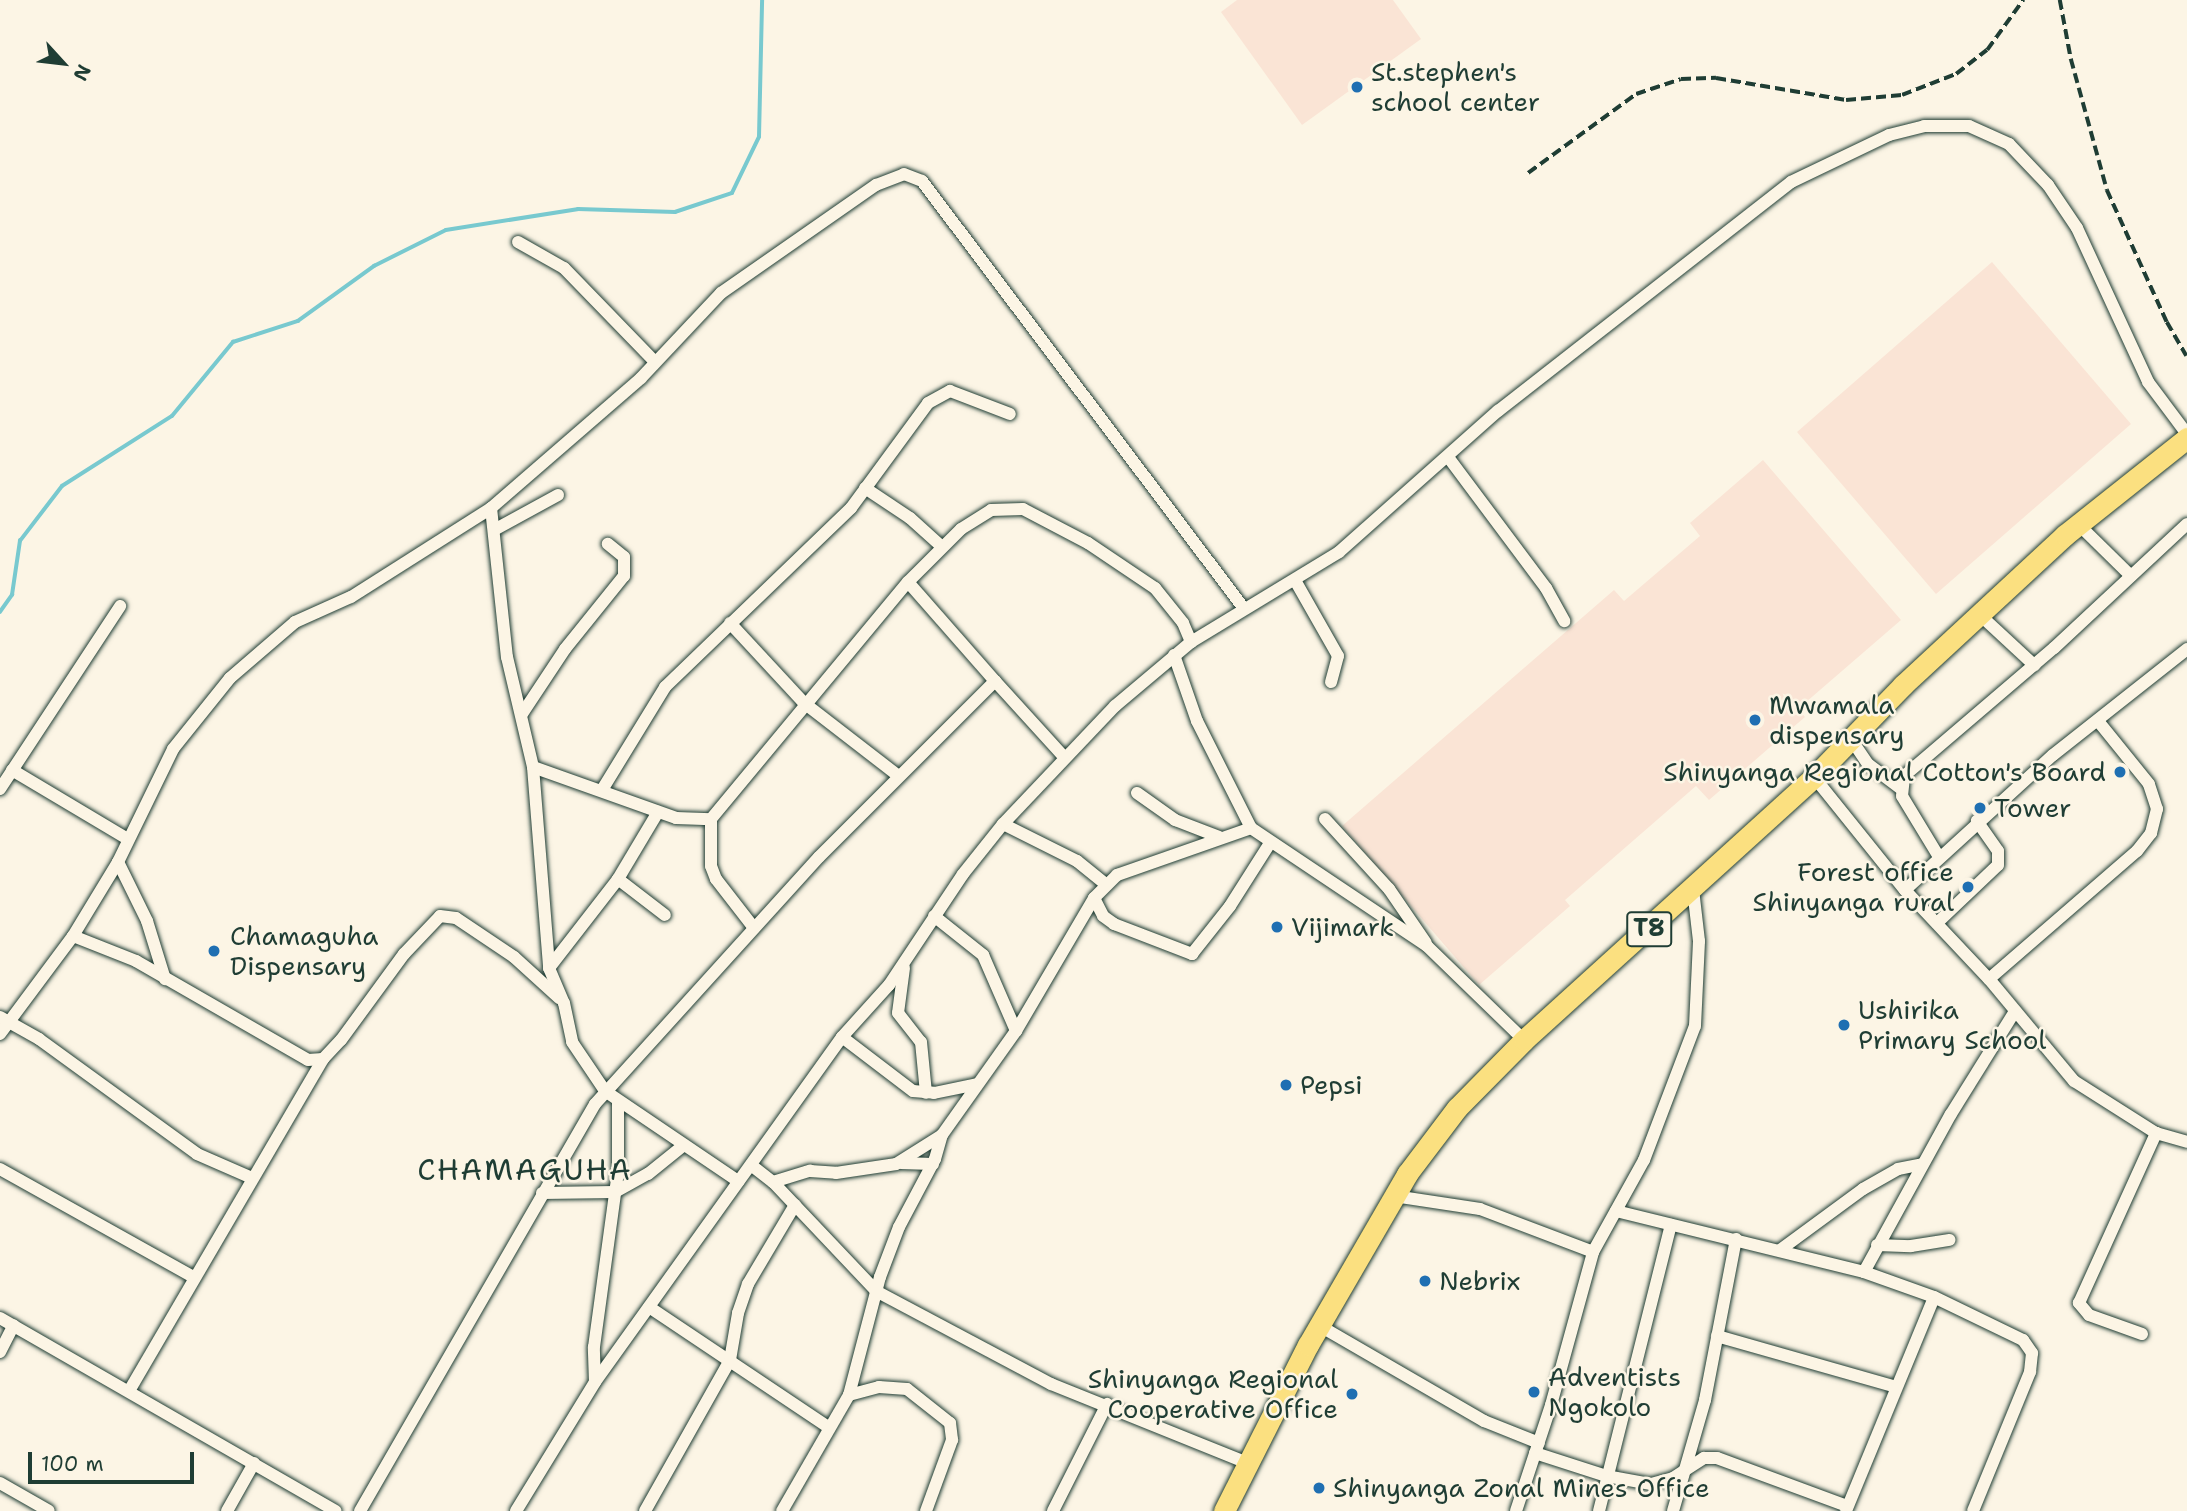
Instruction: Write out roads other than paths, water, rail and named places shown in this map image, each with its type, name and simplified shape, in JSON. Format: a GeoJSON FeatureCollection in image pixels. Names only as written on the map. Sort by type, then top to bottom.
{"type":"FeatureCollection","features":[{"type":"Feature","properties":{"kind":"highway","name":"T8"},"geometry":{"type":"LineString","coordinates":[[1224,1511],[1320,1326],[1394,1196],[1449,1119],[1524,1040],[1814,777],[1980,615],[2078,524],[2187,436]]}},
{"type":"Feature","properties":{"kind":"street"},"geometry":{"type":"LineString","coordinates":[[516,1511],[595,1382],[842,1037],[906,961],[934,916],[1003,824],[1065,758],[1115,706],[1174,655],[1242,607],[1296,582],[1339,552],[1498,411],[1791,182],[1889,135],[1943,124],[1969,126],[1998,138],[2028,161],[2077,228],[2148,382],[2187,436]]}},
{"type":"Feature","properties":{"kind":"street"},"geometry":{"type":"LineString","coordinates":[[0,1034],[4,1019],[73,936],[118,863],[126,838],[173,749],[230,678],[295,622],[351,597],[491,508],[591,422],[707,305],[766,257],[815,230],[876,185],[904,174],[922,180],[1242,607]]}},
{"type":"Feature","properties":{"kind":"street"},"geometry":{"type":"LineString","coordinates":[[519,242],[564,268],[654,361]]}},
{"type":"Feature","properties":{"kind":"street"},"geometry":{"type":"LineString","coordinates":[[602,790],[665,687],[851,508],[909,425],[941,393],[960,393],[1010,414]]}},
{"type":"Feature","properties":{"kind":"street"},"geometry":{"type":"LineString","coordinates":[[1448,457],[1546,588],[1564,621]]}},
{"type":"Feature","properties":{"kind":"street"},"geometry":{"type":"LineString","coordinates":[[865,488],[941,546]]}},
{"type":"Feature","properties":{"kind":"street"},"geometry":{"type":"LineString","coordinates":[[494,530],[558,495]]}},
{"type":"Feature","properties":{"kind":"street"},"geometry":{"type":"LineString","coordinates":[[491,508],[507,657],[533,767],[549,968],[564,1003],[572,1042],[605,1091],[738,1181]]}},
{"type":"Feature","properties":{"kind":"street"},"geometry":{"type":"LineString","coordinates":[[754,929],[716,879],[711,866],[711,818],[804,703],[908,582],[941,546],[992,510],[1023,509],[1088,543],[1155,588],[1183,623],[1191,642]]}},
{"type":"Feature","properties":{"kind":"street"},"geometry":{"type":"LineString","coordinates":[[2078,524],[2131,576]]}},
{"type":"Feature","properties":{"kind":"street"},"geometry":{"type":"LineString","coordinates":[[1900,788],[1905,776],[1933,749],[2034,665],[2187,524]]}},
{"type":"Feature","properties":{"kind":"street"},"geometry":{"type":"LineString","coordinates":[[522,714],[565,649],[624,576],[624,557],[608,544]]}},
{"type":"Feature","properties":{"kind":"street"},"geometry":{"type":"LineString","coordinates":[[908,582],[1065,758]]}},
{"type":"Feature","properties":{"kind":"street"},"geometry":{"type":"LineString","coordinates":[[1296,582],[1338,656],[1331,682]]}},
{"type":"Feature","properties":{"kind":"street"},"geometry":{"type":"LineString","coordinates":[[0,789],[120,606]]}},
{"type":"Feature","properties":{"kind":"street"},"geometry":{"type":"LineString","coordinates":[[1980,615],[2034,665]]}},
{"type":"Feature","properties":{"kind":"street"},"geometry":{"type":"LineString","coordinates":[[730,623],[804,703],[897,775]]}},
{"type":"Feature","properties":{"kind":"street"},"geometry":{"type":"LineString","coordinates":[[1905,890],[1977,821],[2146,678],[2187,649]]}},
{"type":"Feature","properties":{"kind":"street"},"geometry":{"type":"LineString","coordinates":[[1174,655],[1197,721],[1251,828],[1427,946],[1524,1040]]}},
{"type":"Feature","properties":{"kind":"street"},"geometry":{"type":"LineString","coordinates":[[360,1511],[542,1193],[605,1091],[897,775],[995,681]]}},
{"type":"Feature","properties":{"kind":"street"},"geometry":{"type":"LineString","coordinates":[[1989,979],[2137,851],[2151,833],[2157,809],[2152,791],[2098,721]]}},
{"type":"Feature","properties":{"kind":"street"},"geometry":{"type":"LineString","coordinates":[[1851,739],[1868,764],[1900,788],[1939,857]]}},
{"type":"Feature","properties":{"kind":"street"},"geometry":{"type":"LineString","coordinates":[[533,767],[685,820],[711,818]]}},
{"type":"Feature","properties":{"kind":"street"},"geometry":{"type":"LineString","coordinates":[[12,770],[126,838]]}},
{"type":"Feature","properties":{"kind":"street"},"geometry":{"type":"LineString","coordinates":[[1814,777],[1905,890],[1989,979],[2074,1081],[2156,1133],[2187,1142]]}},
{"type":"Feature","properties":{"kind":"street"},"geometry":{"type":"LineString","coordinates":[[1137,793],[1175,820],[1219,837]]}},
{"type":"Feature","properties":{"kind":"street"},"geometry":{"type":"LineString","coordinates":[[549,968],[618,879],[658,812]]}},
{"type":"Feature","properties":{"kind":"street"},"geometry":{"type":"LineString","coordinates":[[1325,819],[1389,889],[1416,923],[1427,946]]}},
{"type":"Feature","properties":{"kind":"street"},"geometry":{"type":"LineString","coordinates":[[1937,923],[1998,865],[1998,851],[1977,821]]}},
{"type":"Feature","properties":{"kind":"street"},"geometry":{"type":"LineString","coordinates":[[1003,824],[1077,860],[1104,883]]}},
{"type":"Feature","properties":{"kind":"street"},"geometry":{"type":"LineString","coordinates":[[782,1511],[828,1427],[849,1395],[876,1291],[899,1227],[933,1164],[942,1135],[1016,1031],[1104,883],[1219,837],[1251,828]]}},
{"type":"Feature","properties":{"kind":"street"},"geometry":{"type":"LineString","coordinates":[[1094,898],[1103,916],[1114,924],[1192,954],[1230,906],[1270,843]]}},
{"type":"Feature","properties":{"kind":"street"},"geometry":{"type":"LineString","coordinates":[[118,863],[147,921],[165,979]]}},
{"type":"Feature","properties":{"kind":"street"},"geometry":{"type":"LineString","coordinates":[[618,879],[665,915]]}},
{"type":"Feature","properties":{"kind":"street"},"geometry":{"type":"LineString","coordinates":[[1516,1511],[1537,1448],[1593,1252],[1668,1105],[1695,1026],[1699,941],[1693,889]]}},
{"type":"Feature","properties":{"kind":"street"},"geometry":{"type":"LineString","coordinates":[[129,1391],[323,1059],[404,954],[440,916],[456,918],[514,957],[564,1003]]}},
{"type":"Feature","properties":{"kind":"street"},"geometry":{"type":"LineString","coordinates":[[934,916],[983,954],[1016,1031]]}},
{"type":"Feature","properties":{"kind":"street"},"geometry":{"type":"LineString","coordinates":[[73,936],[118,952],[302,1059],[323,1059]]}},
{"type":"Feature","properties":{"kind":"street"},"geometry":{"type":"LineString","coordinates":[[906,961],[898,1013],[920,1042],[926,1093]]}},
{"type":"Feature","properties":{"kind":"street"},"geometry":{"type":"LineString","coordinates":[[1864,1272],[1923,1164],[2015,1011]]}},
{"type":"Feature","properties":{"kind":"street"},"geometry":{"type":"LineString","coordinates":[[4,1019],[154,1119],[187,1147],[252,1178]]}},
{"type":"Feature","properties":{"kind":"street"},"geometry":{"type":"LineString","coordinates":[[842,1037],[913,1091],[926,1093],[977,1084]]}},
{"type":"Feature","properties":{"kind":"street"},"geometry":{"type":"LineString","coordinates":[[595,1382],[594,1347],[615,1192],[618,1101]]}},
{"type":"Feature","properties":{"kind":"street"},"geometry":{"type":"LineString","coordinates":[[2141,1334],[2089,1315],[2079,1303],[2156,1133]]}},
{"type":"Feature","properties":{"kind":"street"},"geometry":{"type":"LineString","coordinates":[[901,1163],[942,1135]]}},
{"type":"Feature","properties":{"kind":"street"},"geometry":{"type":"LineString","coordinates":[[542,1193],[615,1192],[648,1174],[684,1144]]}},
{"type":"Feature","properties":{"kind":"street"},"geometry":{"type":"LineString","coordinates":[[773,1182],[810,1171],[853,1171],[901,1163],[933,1164]]}},
{"type":"Feature","properties":{"kind":"street"},"geometry":{"type":"LineString","coordinates":[[1780,1250],[1863,1189],[1898,1170],[1923,1164]]}},
{"type":"Feature","properties":{"kind":"street"},"geometry":{"type":"LineString","coordinates":[[751,1165],[773,1182],[876,1291],[1032,1375],[1248,1463]]}},
{"type":"Feature","properties":{"kind":"street"},"geometry":{"type":"LineString","coordinates":[[0,1169],[193,1278]]}},
{"type":"Feature","properties":{"kind":"street"},"geometry":{"type":"LineString","coordinates":[[1394,1196],[1480,1209],[1593,1252]]}},
{"type":"Feature","properties":{"kind":"street"},"geometry":{"type":"LineString","coordinates":[[645,1511],[730,1360],[738,1312],[748,1284],[795,1205]]}},
{"type":"Feature","properties":{"kind":"street"},"geometry":{"type":"LineString","coordinates":[[1616,1211],[1864,1272],[1934,1297],[2012,1333],[2032,1353],[2022,1394],[1973,1511]]}},
{"type":"Feature","properties":{"kind":"street"},"geometry":{"type":"LineString","coordinates":[[1599,1511],[1671,1224]]}},
{"type":"Feature","properties":{"kind":"street"},"geometry":{"type":"LineString","coordinates":[[1673,1511],[1686,1472],[1736,1239]]}},
{"type":"Feature","properties":{"kind":"street"},"geometry":{"type":"LineString","coordinates":[[1877,1245],[1911,1246],[1950,1240]]}},
{"type":"Feature","properties":{"kind":"street"},"geometry":{"type":"LineString","coordinates":[[1320,1326],[1537,1448],[1606,1476],[1651,1484],[1686,1472],[1704,1458],[1717,1458],[1846,1509],[1934,1297]]}},
{"type":"Feature","properties":{"kind":"street"},"geometry":{"type":"LineString","coordinates":[[649,1307],[828,1427]]}},
{"type":"Feature","properties":{"kind":"street"},"geometry":{"type":"LineString","coordinates":[[0,1318],[336,1511]]}},
{"type":"Feature","properties":{"kind":"street"},"geometry":{"type":"LineString","coordinates":[[0,1352],[14,1325]]}},
{"type":"Feature","properties":{"kind":"street"},"geometry":{"type":"LineString","coordinates":[[1717,1336],[1896,1387]]}},
{"type":"Feature","properties":{"kind":"street"},"geometry":{"type":"LineString","coordinates":[[849,1395],[879,1387],[907,1389],[950,1423],[952,1440],[926,1511]]}},
{"type":"Feature","properties":{"kind":"street"},"geometry":{"type":"LineString","coordinates":[[1053,1511],[1107,1404]]}},
{"type":"Feature","properties":{"kind":"street"},"geometry":{"type":"LineString","coordinates":[[227,1511],[254,1464]]}},
{"type":"Feature","properties":{"kind":"street"},"geometry":{"type":"LineString","coordinates":[[0,1483],[49,1511]]}},
{"type":"Feature","properties":{"kind":"waterway"},"geometry":{"type":"LineString","coordinates":[[0,612],[12,595],[20,541],[62,486],[172,416],[233,342],[298,321],[374,266],[446,230],[578,209],[675,212],[732,193],[759,137],[762,0]]}},
{"type":"Feature","properties":{"kind":"railway"},"geometry":{"type":"LineString","coordinates":[[1528,173],[1636,94],[1681,79],[1716,78],[1846,100],[1902,95],[1956,74],[1987,50],[2023,0]]}},
{"type":"Feature","properties":{"kind":"railway"},"geometry":{"type":"LineString","coordinates":[[2060,0],[2071,59],[2107,190],[2167,322],[2187,356]]}},
{"type":"Feature","properties":{"kind":"place","name":"St.stephen's school center"},"geometry":{"type":"Point","coordinates":[1357,87]}},
{"type":"Feature","properties":{"kind":"place","name":"Mwamala dispensary"},"geometry":{"type":"Point","coordinates":[1755,720]}},
{"type":"Feature","properties":{"kind":"place","name":"Shinyanga Regional Cotton's Board"},"geometry":{"type":"Point","coordinates":[2120,772]}},
{"type":"Feature","properties":{"kind":"place","name":"Tower"},"geometry":{"type":"Point","coordinates":[1980,808]}},
{"type":"Feature","properties":{"kind":"place","name":"Forest office Shinyanga rural"},"geometry":{"type":"Point","coordinates":[1968,887]}},
{"type":"Feature","properties":{"kind":"place","name":"Vijimark"},"geometry":{"type":"Point","coordinates":[1277,927]}},
{"type":"Feature","properties":{"kind":"place","name":"Chamaguha Dispensary"},"geometry":{"type":"Point","coordinates":[214,951]}},
{"type":"Feature","properties":{"kind":"place","name":"Ushirika Primary School"},"geometry":{"type":"Point","coordinates":[1844,1025]}},
{"type":"Feature","properties":{"kind":"place","name":"Pepsi"},"geometry":{"type":"Point","coordinates":[1286,1085]}},
{"type":"Feature","properties":{"kind":"place","name":"Nebrix"},"geometry":{"type":"Point","coordinates":[1425,1281]}},
{"type":"Feature","properties":{"kind":"place","name":"Adventists Ngokolo"},"geometry":{"type":"Point","coordinates":[1534,1392]}},
{"type":"Feature","properties":{"kind":"place","name":"Shinyanga Regional Cooperative Office"},"geometry":{"type":"Point","coordinates":[1352,1394]}},
{"type":"Feature","properties":{"kind":"place","name":"Shinyanga Zonal Mines Office"},"geometry":{"type":"Point","coordinates":[1319,1488]}},
{"type":"Feature","properties":{"kind":"district","name":"CHAMAGUHA"},"geometry":{"type":"Point","coordinates":[525,1170]}}]}
